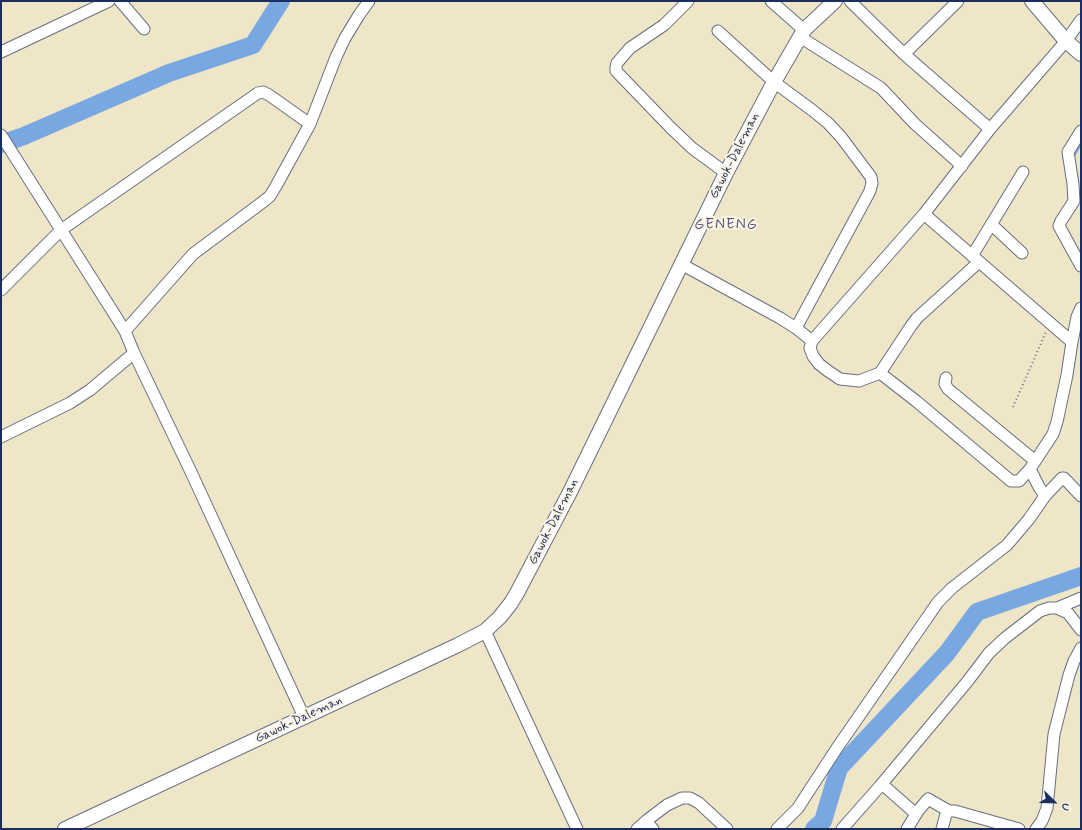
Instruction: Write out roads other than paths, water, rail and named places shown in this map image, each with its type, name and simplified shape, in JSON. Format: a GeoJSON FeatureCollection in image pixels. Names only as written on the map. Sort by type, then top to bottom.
{"type":"FeatureCollection","features":[{"type":"Feature","properties":{"kind":"street"},"geometry":{"type":"LineString","coordinates":[[1,52],[110,1]]}},
{"type":"Feature","properties":{"kind":"street"},"geometry":{"type":"LineString","coordinates":[[120,1],[144,29]]}},
{"type":"Feature","properties":{"kind":"street"},"geometry":{"type":"LineString","coordinates":[[125,331],[193,254],[270,196],[310,124],[345,38],[369,1]]}},
{"type":"Feature","properties":{"kind":"street"},"geometry":{"type":"LineString","coordinates":[[688,1],[664,25],[630,48],[617,63],[616,71],[692,148],[726,173]]}},
{"type":"Feature","properties":{"kind":"street"},"geometry":{"type":"LineString","coordinates":[[771,1],[802,33],[880,88],[914,124],[962,166]]}},
{"type":"Feature","properties":{"kind":"street","name":"Gawok-Daleman"},"geometry":{"type":"LineString","coordinates":[[65,829],[458,645],[485,631],[500,617],[517,593],[570,492],[726,173],[774,82],[802,33],[835,1]]}},
{"type":"Feature","properties":{"kind":"street"},"geometry":{"type":"LineString","coordinates":[[850,1],[904,54],[990,129]]}},
{"type":"Feature","properties":{"kind":"street"},"geometry":{"type":"LineString","coordinates":[[904,54],[958,1]]}},
{"type":"Feature","properties":{"kind":"street"},"geometry":{"type":"LineString","coordinates":[[1032,1],[1066,41],[1081,54]]}},
{"type":"Feature","properties":{"kind":"street"},"geometry":{"type":"LineString","coordinates":[[1023,172],[992,225],[975,259],[917,318],[880,374],[859,381],[849,381],[840,379],[816,360],[810,348],[812,341],[924,214],[990,129],[1066,41],[1081,20]]}},
{"type":"Feature","properties":{"kind":"street"},"geometry":{"type":"LineString","coordinates":[[718,31],[774,82],[828,123],[841,137],[871,177],[872,183],[866,198],[796,328]]}},
{"type":"Feature","properties":{"kind":"street"},"geometry":{"type":"LineString","coordinates":[[1,290],[61,230],[258,93],[266,93],[310,124]]}},
{"type":"Feature","properties":{"kind":"street"},"geometry":{"type":"LineString","coordinates":[[1081,131],[1068,152],[1074,201],[1059,226],[1081,266]]}},
{"type":"Feature","properties":{"kind":"street"},"geometry":{"type":"LineString","coordinates":[[1,135],[125,331],[304,717]]}},
{"type":"Feature","properties":{"kind":"street"},"geometry":{"type":"LineString","coordinates":[[924,214],[1072,342]]}},
{"type":"Feature","properties":{"kind":"street"},"geometry":{"type":"LineString","coordinates":[[992,225],[1022,253]]}},
{"type":"Feature","properties":{"kind":"street"},"geometry":{"type":"LineString","coordinates":[[681,264],[796,328],[812,341]]}},
{"type":"Feature","properties":{"kind":"street"},"geometry":{"type":"LineString","coordinates":[[880,374],[1011,481],[1019,481],[1052,434],[1057,422],[1077,317],[1081,308]]}},
{"type":"Feature","properties":{"kind":"street"},"geometry":{"type":"LineString","coordinates":[[1,437],[70,403],[90,390],[134,353]]}},
{"type":"Feature","properties":{"kind":"street"},"geometry":{"type":"LineString","coordinates":[[946,378],[945,384],[948,389],[1032,464],[1042,492]]}},
{"type":"Feature","properties":{"kind":"street"},"geometry":{"type":"LineString","coordinates":[[777,829],[806,797],[837,748],[938,602],[952,588],[1007,545],[1029,520],[1042,492],[1064,478],[1081,496]]}},
{"type":"Feature","properties":{"kind":"street"},"geometry":{"type":"LineString","coordinates":[[842,829],[882,784],[967,682],[989,653],[1017,627],[1040,611],[1049,608],[1057,608],[1081,598]]}},
{"type":"Feature","properties":{"kind":"street"},"geometry":{"type":"LineString","coordinates":[[1057,608],[1068,613],[1081,630]]}},
{"type":"Feature","properties":{"kind":"street"},"geometry":{"type":"LineString","coordinates":[[485,631],[577,829]]}},
{"type":"Feature","properties":{"kind":"street"},"geometry":{"type":"LineString","coordinates":[[1036,829],[1042,822],[1047,808],[1054,734],[1069,675],[1076,656],[1081,648]]}},
{"type":"Feature","properties":{"kind":"street"},"geometry":{"type":"LineString","coordinates":[[882,784],[916,814]]}},
{"type":"Feature","properties":{"kind":"street"},"geometry":{"type":"LineString","coordinates":[[637,829],[649,825],[673,802],[682,798],[690,798],[699,803],[727,829]]}},
{"type":"Feature","properties":{"kind":"street"},"geometry":{"type":"LineString","coordinates":[[907,829],[916,814],[928,799],[949,812]]}},
{"type":"Feature","properties":{"kind":"street"},"geometry":{"type":"LineString","coordinates":[[942,829],[944,818],[949,812],[955,811],[1018,829]]}},
{"type":"Feature","properties":{"kind":"waterway"},"geometry":{"type":"LineString","coordinates":[[1,144],[24,136],[169,73],[253,45],[281,1]]}},
{"type":"Feature","properties":{"kind":"waterway"},"geometry":{"type":"LineString","coordinates":[[1072,159],[1081,143]]}},
{"type":"Feature","properties":{"kind":"waterway"},"geometry":{"type":"LineString","coordinates":[[814,829],[823,821],[839,768],[947,653],[977,612],[1081,576]]}},
{"type":"Feature","properties":{"kind":"district","name":"GENENG"},"geometry":{"type":"Point","coordinates":[726,226]}}]}
